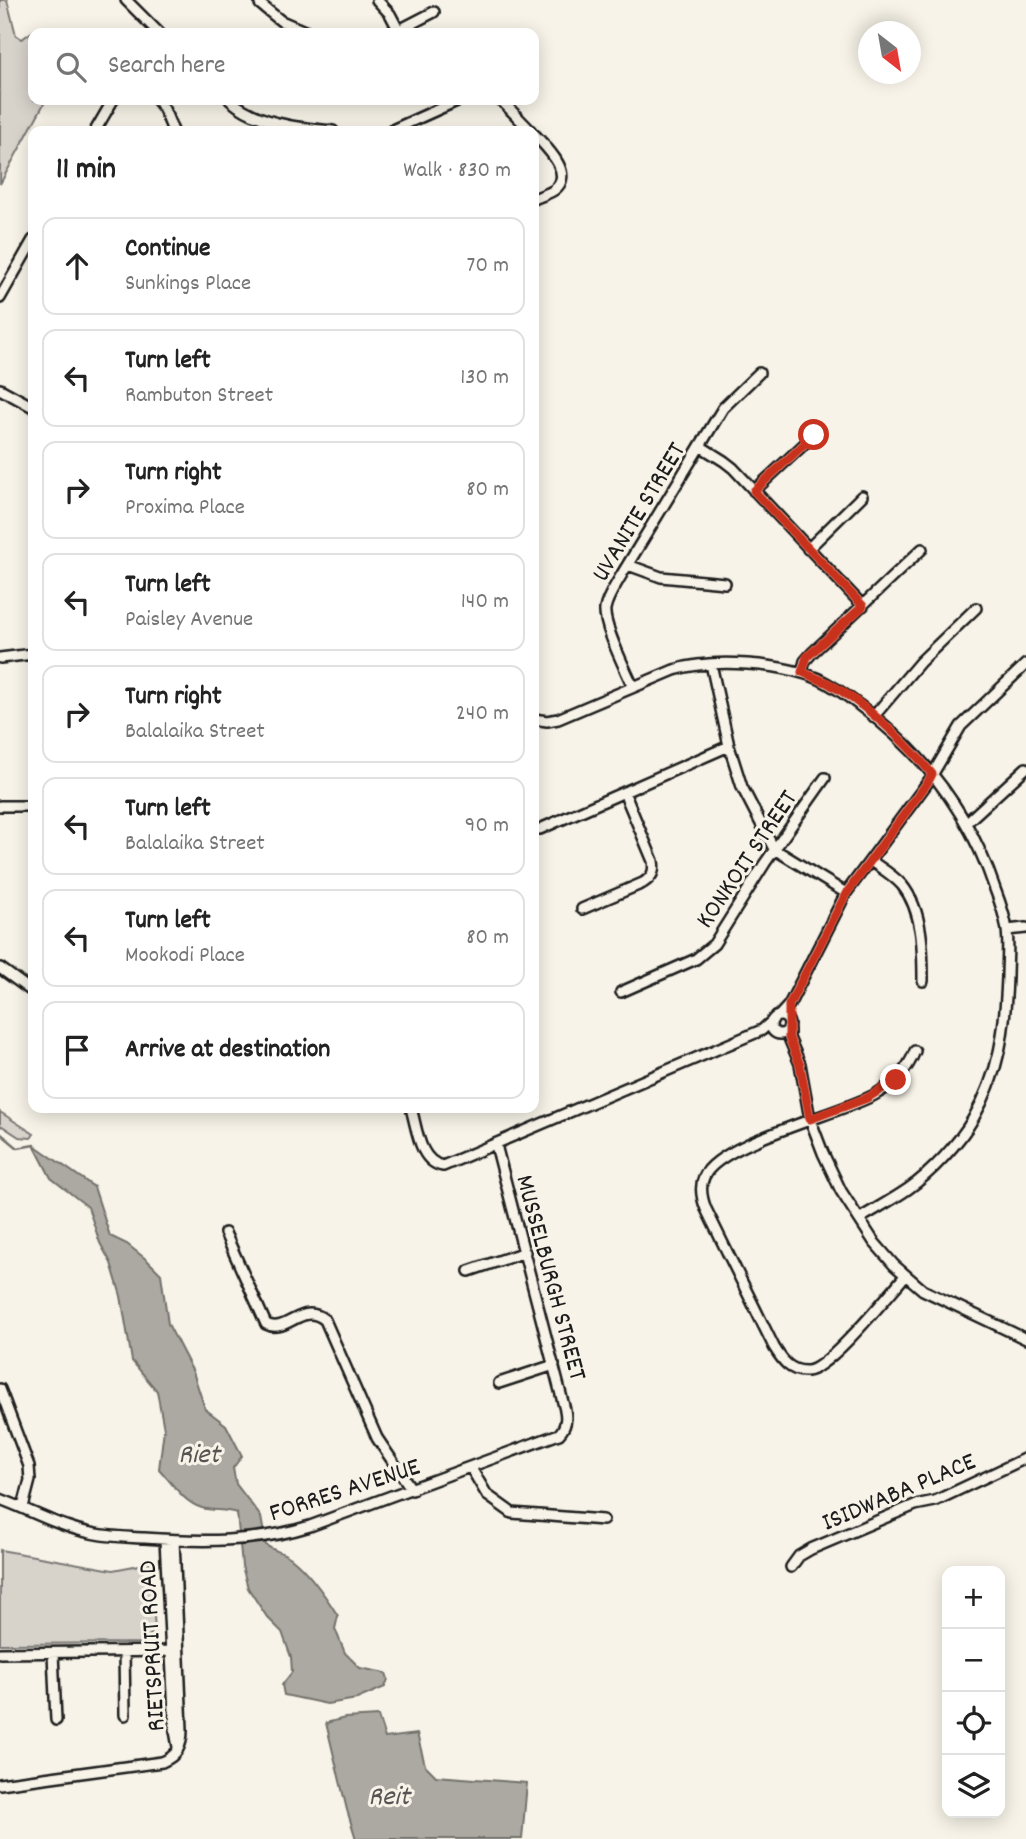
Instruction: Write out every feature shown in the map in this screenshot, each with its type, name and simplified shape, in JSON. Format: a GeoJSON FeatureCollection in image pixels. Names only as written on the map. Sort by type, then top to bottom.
{"type":"FeatureCollection","features":[{"type":"Feature","properties":{"kind":"street"},"geometry":{"type":"LineString","coordinates":[[126,0],[150,28]]}},
{"type":"Feature","properties":{"kind":"street"},"geometry":{"type":"LineString","coordinates":[[377,0],[390,14],[397,28]]}},
{"type":"Feature","properties":{"kind":"street"},"geometry":{"type":"LineString","coordinates":[[260,4],[281,21],[297,28]]}},
{"type":"Feature","properties":{"kind":"street"},"geometry":{"type":"LineString","coordinates":[[405,28],[434,12]]}},
{"type":"Feature","properties":{"kind":"street"},"geometry":{"type":"LineString","coordinates":[[98,126],[110,105]]}},
{"type":"Feature","properties":{"kind":"street"},"geometry":{"type":"LineString","coordinates":[[161,105],[171,126]]}},
{"type":"Feature","properties":{"kind":"street"},"geometry":{"type":"LineString","coordinates":[[237,105],[284,126]]}},
{"type":"Feature","properties":{"kind":"street"},"geometry":{"type":"LineString","coordinates":[[434,105],[437,110]]}},
{"type":"Feature","properties":{"kind":"street"},"geometry":{"type":"LineString","coordinates":[[401,126],[448,105]]}},
{"type":"Feature","properties":{"kind":"street"},"geometry":{"type":"LineString","coordinates":[[506,105],[525,126]]}},
{"type":"Feature","properties":{"kind":"street"},"geometry":{"type":"LineString","coordinates":[[539,140],[554,156],[561,174],[559,184],[539,196]]}},
{"type":"Feature","properties":{"kind":"street"},"geometry":{"type":"LineString","coordinates":[[0,298],[28,249]]}},
{"type":"Feature","properties":{"kind":"street","name":"UVANITE STREET"},"geometry":{"type":"LineString","coordinates":[[633,687],[606,623],[608,601],[726,404],[759,373]]}},
{"type":"Feature","properties":{"kind":"street"},"geometry":{"type":"LineString","coordinates":[[0,389],[28,404]]}},
{"type":"Feature","properties":{"kind":"street"},"geometry":{"type":"LineString","coordinates":[[754,491],[814,435]]}},
{"type":"Feature","properties":{"kind":"street"},"geometry":{"type":"LineString","coordinates":[[700,446],[728,464],[863,606]]}},
{"type":"Feature","properties":{"kind":"street"},"geometry":{"type":"LineString","coordinates":[[808,549],[862,496]]}},
{"type":"Feature","properties":{"kind":"street"},"geometry":{"type":"LineString","coordinates":[[802,672],[807,657],[922,549]]}},
{"type":"Feature","properties":{"kind":"street"},"geometry":{"type":"LineString","coordinates":[[628,565],[661,578],[725,583]]}},
{"type":"Feature","properties":{"kind":"street"},"geometry":{"type":"LineString","coordinates":[[874,716],[915,667],[976,608]]}},
{"type":"Feature","properties":{"kind":"street"},"geometry":{"type":"LineString","coordinates":[[0,658],[28,655]]}},
{"type":"Feature","properties":{"kind":"street"},"geometry":{"type":"LineString","coordinates":[[711,664],[729,746],[742,787],[774,849],[846,894]]}},
{"type":"Feature","properties":{"kind":"street"},"geometry":{"type":"LineString","coordinates":[[539,720],[558,719],[685,666],[711,664],[773,667],[802,672],[838,689],[874,716],[909,747],[945,790],[966,823],[993,881],[1007,930],[1004,1033],[997,1064],[985,1097],[960,1139],[909,1188],[859,1219]]}},
{"type":"Feature","properties":{"kind":"street"},"geometry":{"type":"LineString","coordinates":[[785,1031],[789,1005],[846,894],[928,782],[961,726],[1026,664]]}},
{"type":"Feature","properties":{"kind":"street"},"geometry":{"type":"LineString","coordinates":[[540,829],[729,746]]}},
{"type":"Feature","properties":{"kind":"street"},"geometry":{"type":"LineString","coordinates":[[966,823],[1026,768]]}},
{"type":"Feature","properties":{"kind":"street","name":"KONKOIT STREET"},"geometry":{"type":"LineString","coordinates":[[621,992],[696,959],[709,950],[774,849],[825,778]]}},
{"type":"Feature","properties":{"kind":"street"},"geometry":{"type":"LineString","coordinates":[[582,909],[643,883],[654,871],[653,861],[624,792]]}},
{"type":"Feature","properties":{"kind":"street"},"geometry":{"type":"LineString","coordinates":[[0,806],[28,806]]}},
{"type":"Feature","properties":{"kind":"street"},"geometry":{"type":"LineString","coordinates":[[871,861],[900,882],[911,901],[922,942],[923,981]]}},
{"type":"Feature","properties":{"kind":"street"},"geometry":{"type":"LineString","coordinates":[[1007,930],[1026,928]]}},
{"type":"Feature","properties":{"kind":"street"},"geometry":{"type":"LineString","coordinates":[[0,968],[28,988]]}},
{"type":"Feature","properties":{"kind":"street"},"geometry":{"type":"LineString","coordinates":[[412,1113],[425,1155],[433,1163],[443,1166],[762,1031],[789,1005]]}},
{"type":"Feature","properties":{"kind":"street"},"geometry":{"type":"LineString","coordinates":[[775,1018],[785,1016],[785,1031],[800,1065],[810,1119],[835,1180],[878,1246],[905,1276],[929,1294],[1026,1339]]}},
{"type":"Feature","properties":{"kind":"street"},"geometry":{"type":"LineString","coordinates":[[775,1018],[772,1028],[785,1031]]}},
{"type":"Feature","properties":{"kind":"street"},"geometry":{"type":"LineString","coordinates":[[762,1031],[785,1031]]}},
{"type":"Feature","properties":{"kind":"street"},"geometry":{"type":"LineString","coordinates":[[905,1276],[839,1349],[821,1365],[809,1371],[790,1367],[782,1360],[706,1209],[702,1182],[708,1170],[726,1156],[810,1119],[876,1094],[902,1074],[915,1051]]}},
{"type":"Feature","properties":{"kind":"street","name":"MUSSELBURGH STREET"},"geometry":{"type":"LineString","coordinates":[[496,1145],[554,1365],[566,1421]]}},
{"type":"Feature","properties":{"kind":"street"},"geometry":{"type":"LineString","coordinates":[[225,1233],[266,1324],[276,1327],[309,1314],[318,1315],[325,1320],[377,1437],[412,1489]]}},
{"type":"Feature","properties":{"kind":"street"},"geometry":{"type":"LineString","coordinates":[[469,1271],[524,1252]]}},
{"type":"Feature","properties":{"kind":"street"},"geometry":{"type":"LineString","coordinates":[[499,1383],[554,1365]]}},
{"type":"Feature","properties":{"kind":"street"},"geometry":{"type":"LineString","coordinates":[[0,1390],[31,1471],[23,1507]]}},
{"type":"Feature","properties":{"kind":"street","name":"FORRES AVENUE"},"geometry":{"type":"LineString","coordinates":[[0,1499],[91,1533],[169,1540],[232,1540],[310,1526],[555,1436],[566,1421]]}},
{"type":"Feature","properties":{"kind":"street","name":"ISIDWABA PLACE"},"geometry":{"type":"LineString","coordinates":[[791,1567],[799,1556],[811,1549],[915,1505],[935,1501],[1026,1458]]}},
{"type":"Feature","properties":{"kind":"street"},"geometry":{"type":"LineString","coordinates":[[471,1468],[487,1495],[512,1513],[603,1520]]}},
{"type":"Feature","properties":{"kind":"street","name":"RIETSPRUIT ROAD"},"geometry":{"type":"LineString","coordinates":[[0,1784],[162,1762],[173,1757],[179,1749],[175,1731],[175,1652],[169,1540]]}},
{"type":"Feature","properties":{"kind":"street"},"geometry":{"type":"LineString","coordinates":[[124,1652],[125,1715]]}},
{"type":"Feature","properties":{"kind":"street"},"geometry":{"type":"LineString","coordinates":[[0,1653],[175,1652]]}},
{"type":"Feature","properties":{"kind":"street"},"geometry":{"type":"LineString","coordinates":[[53,1653],[55,1720]]}},
{"type":"Feature","properties":{"kind":"shaded area"},"geometry":{"type":"Polygon","coordinates":[[[0,0],[7,0],[16,35],[22,39],[28,35],[28,105],[43,105],[32,126],[28,126],[28,133],[0,184],[0,0]]]}},
{"type":"Feature","properties":{"kind":"shaded area"},"geometry":{"type":"Polygon","coordinates":[[[0,1112],[34,1134],[31,1138],[19,1137],[0,1127],[0,1112]]]}},
{"type":"Feature","properties":{"kind":"shaded area"},"geometry":{"type":"Polygon","coordinates":[[[0,1550],[113,1570],[150,1563],[155,1630],[142,1643],[0,1644],[0,1550]]]}},
{"type":"Feature","properties":{"kind":"water","name":"Riet"},"geometry":{"type":"Polygon","coordinates":[[[34,1145],[94,1187],[110,1236],[127,1244],[161,1274],[168,1324],[193,1372],[205,1409],[226,1425],[242,1456],[233,1468],[236,1484],[261,1517],[266,1545],[291,1558],[311,1577],[338,1616],[335,1629],[345,1653],[360,1668],[386,1673],[388,1679],[385,1687],[357,1699],[327,1704],[284,1695],[282,1685],[292,1672],[291,1657],[282,1632],[267,1617],[248,1588],[242,1566],[237,1513],[195,1505],[183,1497],[159,1469],[164,1429],[157,1391],[132,1361],[121,1296],[111,1263],[100,1243],[88,1207],[51,1178],[34,1145]]]}},
{"type":"Feature","properties":{"kind":"water","name":"Reit"},"geometry":{"type":"Polygon","coordinates":[[[378,1716],[385,1738],[417,1734],[425,1765],[436,1776],[527,1783],[522,1839],[356,1839],[326,1723],[345,1718],[378,1716]]]}},
{"type":"Feature","properties":{"kind":"waterway","name":"Riet"},"geometry":{"type":"LineString","coordinates":[[0,1133],[18,1148],[34,1145]]}},
{"type":"Feature","properties":{"kind":"route"},"geometry":{"type":"LineString","coordinates":[[814,435],[754,491],[863,606],[807,657],[802,672],[838,689],[874,716],[909,747],[932,774],[846,894],[789,1005],[789,1038],[800,1065],[810,1119],[876,1094],[896,1080]]}}]}
